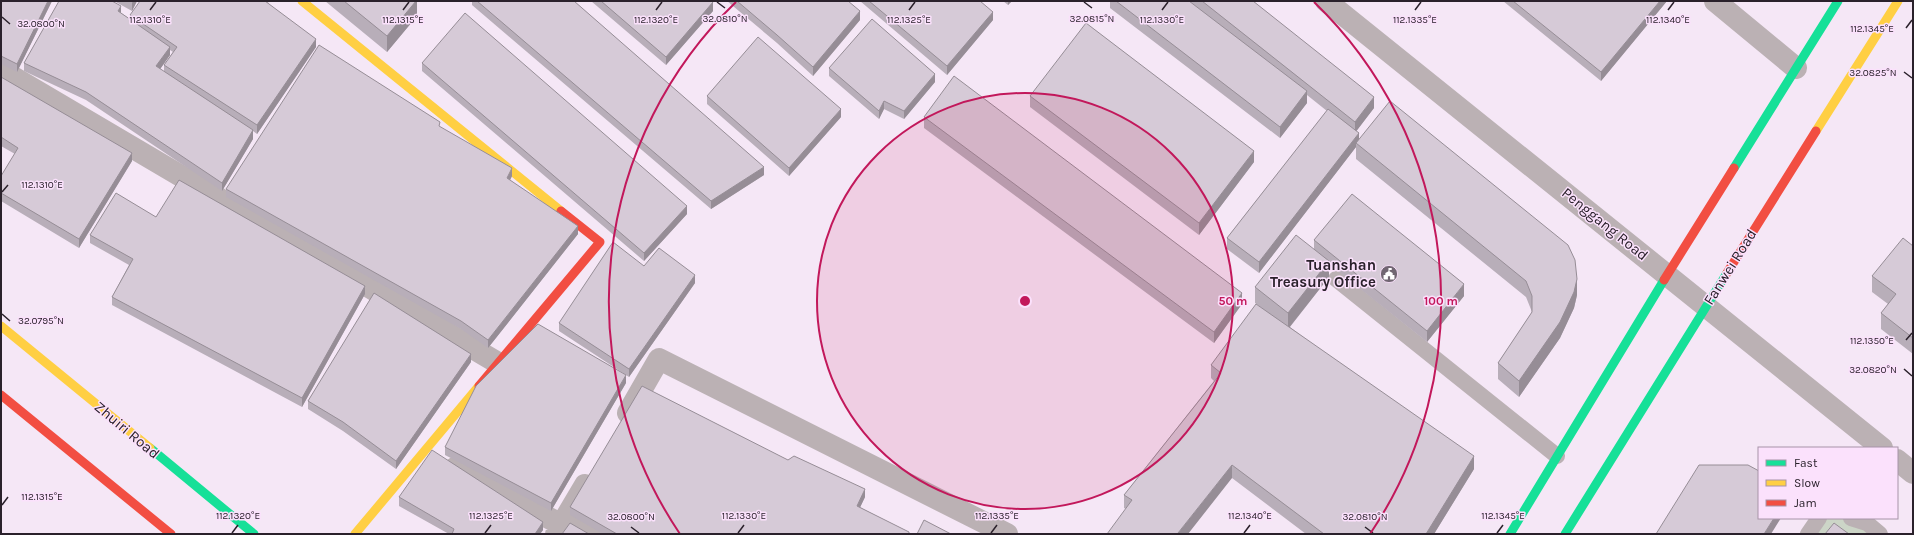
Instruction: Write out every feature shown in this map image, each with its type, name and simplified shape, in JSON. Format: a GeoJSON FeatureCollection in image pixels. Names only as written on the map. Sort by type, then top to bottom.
{"type":"FeatureCollection","features":[{"type":"Feature","properties":{"kind":"street"},"geometry":{"type":"LineString","coordinates":[[302,1],[600,242],[354,534]]}},
{"type":"Feature","properties":{"kind":"street","name":"Penggang Road"},"geometry":{"type":"LineString","coordinates":[[1326,1],[1881,447]]}},
{"type":"Feature","properties":{"kind":"street"},"geometry":{"type":"LineString","coordinates":[[1715,1],[1796,68]]}},
{"type":"Feature","properties":{"kind":"street"},"geometry":{"type":"LineString","coordinates":[[1510,534],[1838,1]]}},
{"type":"Feature","properties":{"kind":"street","name":"Fanwei Road"},"geometry":{"type":"LineString","coordinates":[[1565,534],[1706,306],[1898,1]]}},
{"type":"Feature","properties":{"kind":"street"},"geometry":{"type":"LineString","coordinates":[[1,70],[498,363]]}},
{"type":"Feature","properties":{"kind":"street","name":"Zhuiri Road"},"geometry":{"type":"LineString","coordinates":[[1,326],[254,534]]}},
{"type":"Feature","properties":{"kind":"street"},"geometry":{"type":"LineString","coordinates":[[616,432],[659,359],[1007,534]]}},
{"type":"Feature","properties":{"kind":"street"},"geometry":{"type":"LineString","coordinates":[[1,395],[171,534]]}},
{"type":"Feature","properties":{"kind":"street"},"geometry":{"type":"LineString","coordinates":[[424,451],[559,529],[574,524],[592,534]]}},
{"type":"Feature","properties":{"kind":"street"},"geometry":{"type":"LineString","coordinates":[[1898,461],[1913,473]]}},
{"type":"Feature","properties":{"kind":"street"},"geometry":{"type":"LineString","coordinates":[[559,529],[597,465]]}},
{"type":"Feature","properties":{"kind":"lane"},"geometry":{"type":"LineString","coordinates":[[1336,279],[1557,456]]}},
{"type":"Feature","properties":{"kind":"lane"},"geometry":{"type":"LineString","coordinates":[[1808,534],[1818,519]]}},
{"type":"Feature","properties":{"kind":"lane"},"geometry":{"type":"LineString","coordinates":[[1854,519],[1867,523],[1880,534]]}},
{"type":"Feature","properties":{"kind":"green space"},"geometry":{"type":"Polygon","coordinates":[[[1818,519],[1853,519],[1880,534],[1808,534],[1818,519]]]}},
{"type":"Feature","properties":{"kind":"building"},"geometry":{"type":"Polygon","coordinates":[[[1,1],[48,1],[17,64],[1,56],[1,1]]]}},
{"type":"Feature","properties":{"kind":"building"},"geometry":{"type":"Polygon","coordinates":[[[59,1],[112,1],[121,6],[118,11],[170,47],[156,66],[253,130],[222,183],[86,92],[24,63],[59,1]]]}},
{"type":"Feature","properties":{"kind":"building"},"geometry":{"type":"Polygon","coordinates":[[[140,1],[265,1],[316,39],[257,125],[164,65],[177,47],[130,15],[140,1]]]}},
{"type":"Feature","properties":{"kind":"building"},"geometry":{"type":"Polygon","coordinates":[[[344,1],[416,1],[387,36],[344,1]]]}},
{"type":"Feature","properties":{"kind":"building"},"geometry":{"type":"Polygon","coordinates":[[[477,1],[574,1],[764,167],[711,201],[477,1]]]}},
{"type":"Feature","properties":{"kind":"building"},"geometry":{"type":"Polygon","coordinates":[[[601,1],[711,1],[713,2],[666,57],[601,1]]]}},
{"type":"Feature","properties":{"kind":"building"},"geometry":{"type":"Polygon","coordinates":[[[737,1],[848,1],[860,11],[813,67],[737,1]]]}},
{"type":"Feature","properties":{"kind":"building"},"geometry":{"type":"Polygon","coordinates":[[[869,1],[980,1],[993,12],[947,66],[869,1]]]}},
{"type":"Feature","properties":{"kind":"building"},"geometry":{"type":"Polygon","coordinates":[[[1116,1],[1189,1],[1307,91],[1280,127],[1116,1]]]}},
{"type":"Feature","properties":{"kind":"building"},"geometry":{"type":"Polygon","coordinates":[[[1202,1],[1253,1],[1374,97],[1355,122],[1202,1]]]}},
{"type":"Feature","properties":{"kind":"building"},"geometry":{"type":"Polygon","coordinates":[[[1513,1],[1660,1],[1601,72],[1513,1]]]}},
{"type":"Feature","properties":{"kind":"building"},"geometry":{"type":"Polygon","coordinates":[[[465,13],[687,206],[644,253],[422,63],[465,13]]]}},
{"type":"Feature","properties":{"kind":"building"},"geometry":{"type":"Polygon","coordinates":[[[872,19],[935,74],[904,111],[884,101],[879,111],[829,68],[872,19]]]}},
{"type":"Feature","properties":{"kind":"building"},"geometry":{"type":"Polygon","coordinates":[[[1086,23],[1254,151],[1199,223],[1030,96],[1086,23]]]}},
{"type":"Feature","properties":{"kind":"building"},"geometry":{"type":"Polygon","coordinates":[[[758,37],[841,109],[789,168],[707,96],[758,37]]]}},
{"type":"Feature","properties":{"kind":"building"},"geometry":{"type":"Polygon","coordinates":[[[319,45],[440,122],[439,126],[512,168],[507,178],[578,226],[488,340],[461,321],[226,189],[319,45]]]}},
{"type":"Feature","properties":{"kind":"building"},"geometry":{"type":"Polygon","coordinates":[[[954,76],[1242,293],[1214,332],[924,117],[954,76]]]}},
{"type":"Feature","properties":{"kind":"building"},"geometry":{"type":"Polygon","coordinates":[[[1,77],[132,153],[79,239],[1,193],[1,176],[18,148],[1,137],[1,77]]]}},
{"type":"Feature","properties":{"kind":"building"},"geometry":{"type":"Polygon","coordinates":[[[1390,101],[1568,245],[1575,260],[1577,279],[1574,292],[1560,322],[1519,381],[1498,363],[1532,312],[1532,296],[1526,281],[1356,143],[1390,101]]]}},
{"type":"Feature","properties":{"kind":"building"},"geometry":{"type":"Polygon","coordinates":[[[1328,109],[1359,133],[1259,262],[1227,238],[1328,109]]]}},
{"type":"Feature","properties":{"kind":"building"},"geometry":{"type":"Polygon","coordinates":[[[179,180],[365,286],[302,398],[112,297],[133,259],[90,235],[116,193],[156,217],[179,180]]]}},
{"type":"Feature","properties":{"kind":"building","name":"Tuanshan Treasury Office"},"geometry":{"type":"Polygon","coordinates":[[[1352,194],[1464,284],[1427,331],[1314,240],[1352,194]]]}},
{"type":"Feature","properties":{"kind":"building"},"geometry":{"type":"Polygon","coordinates":[[[1296,235],[1329,261],[1288,313],[1255,287],[1296,235]]]}},
{"type":"Feature","properties":{"kind":"building"},"geometry":{"type":"Polygon","coordinates":[[[1903,238],[1913,246],[1913,338],[1881,313],[1896,294],[1872,276],[1903,238]]]}},
{"type":"Feature","properties":{"kind":"building"},"geometry":{"type":"Polygon","coordinates":[[[613,242],[644,266],[659,248],[695,275],[629,369],[559,323],[613,242]]]}},
{"type":"Feature","properties":{"kind":"building"},"geometry":{"type":"Polygon","coordinates":[[[374,293],[471,354],[396,461],[343,422],[308,401],[374,293]]]}},
{"type":"Feature","properties":{"kind":"building"},"geometry":{"type":"Polygon","coordinates":[[[1256,304],[1474,456],[1426,534],[1324,534],[1232,465],[1178,533],[1180,534],[1107,534],[1132,500],[1124,495],[1221,373],[1211,365],[1256,304]]]}},
{"type":"Feature","properties":{"kind":"building"},"geometry":{"type":"Polygon","coordinates":[[[538,324],[626,375],[551,503],[445,447],[476,386],[538,324]]]}},
{"type":"Feature","properties":{"kind":"building"},"geometry":{"type":"Polygon","coordinates":[[[642,386],[788,460],[794,456],[865,489],[857,506],[909,532],[909,534],[617,534],[570,507],[642,386]]]}},
{"type":"Feature","properties":{"kind":"building"},"geometry":{"type":"Polygon","coordinates":[[[432,450],[543,522],[535,534],[452,534],[454,529],[399,497],[432,450]]]}},
{"type":"Feature","properties":{"kind":"building"},"geometry":{"type":"Polygon","coordinates":[[[1699,465],[1748,465],[1758,470],[1758,519],[1773,519],[1764,534],[1656,534],[1699,465]]]}},
{"type":"Feature","properties":{"kind":"building"},"geometry":{"type":"Polygon","coordinates":[[[924,520],[951,534],[917,534],[924,520]]]}},
{"type":"Feature","properties":{"kind":"building"},"geometry":{"type":"Polygon","coordinates":[[[570,523],[589,534],[562,534],[570,523]]]}},
{"type":"Feature","properties":{"kind":"building"},"geometry":{"type":"Polygon","coordinates":[[[1834,523],[1849,534],[1825,534],[1834,523]]]}},
{"type":"Feature","properties":{"kind":"traffic: fast"},"geometry":{"type":"LineString","coordinates":[[1734,168],[1838,1]]}},
{"type":"Feature","properties":{"kind":"traffic: fast"},"geometry":{"type":"LineString","coordinates":[[1565,534],[1727,273]]}},
{"type":"Feature","properties":{"kind":"traffic: fast"},"geometry":{"type":"LineString","coordinates":[[1510,534],[1664,280]]}},
{"type":"Feature","properties":{"kind":"traffic: fast"},"geometry":{"type":"LineString","coordinates":[[150,448],[254,534]]}},
{"type":"Feature","properties":{"kind":"traffic: slow"},"geometry":{"type":"LineString","coordinates":[[302,1],[561,211]]}},
{"type":"Feature","properties":{"kind":"traffic: slow"},"geometry":{"type":"LineString","coordinates":[[1816,131],[1898,1]]}},
{"type":"Feature","properties":{"kind":"traffic: slow"},"geometry":{"type":"LineString","coordinates":[[1,326],[150,448]]}},
{"type":"Feature","properties":{"kind":"traffic: slow"},"geometry":{"type":"LineString","coordinates":[[355,534],[479,386]]}},
{"type":"Feature","properties":{"kind":"traffic: jam"},"geometry":{"type":"LineString","coordinates":[[1727,273],[1816,131]]}},
{"type":"Feature","properties":{"kind":"traffic: jam"},"geometry":{"type":"LineString","coordinates":[[1664,280],[1734,168]]}},
{"type":"Feature","properties":{"kind":"traffic: jam"},"geometry":{"type":"LineString","coordinates":[[479,386],[600,242],[561,211]]}},
{"type":"Feature","properties":{"kind":"traffic: jam"},"geometry":{"type":"LineString","coordinates":[[1,395],[171,534]]}},
{"type":"Feature","properties":{"kind":"place","name":"Tuanshan Treasury Office"},"geometry":{"type":"Point","coordinates":[1389,274]}}]}
